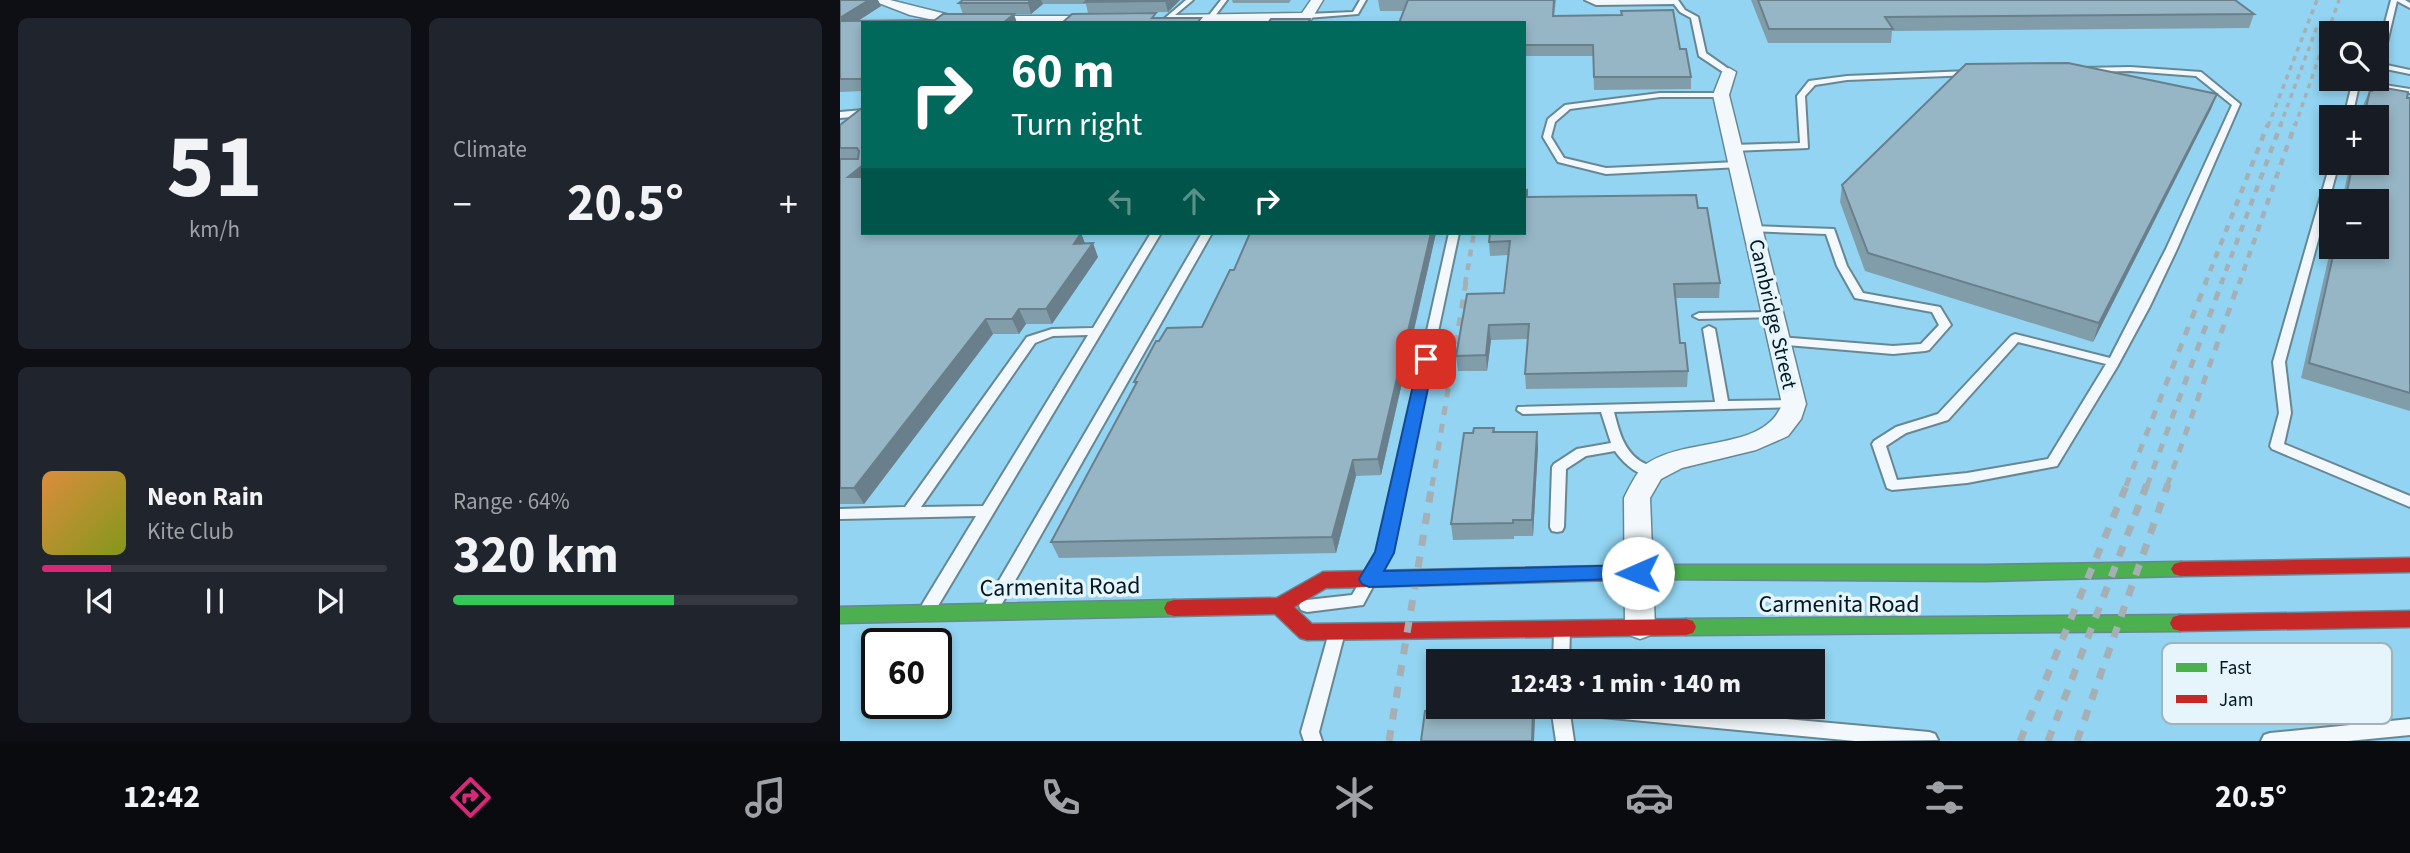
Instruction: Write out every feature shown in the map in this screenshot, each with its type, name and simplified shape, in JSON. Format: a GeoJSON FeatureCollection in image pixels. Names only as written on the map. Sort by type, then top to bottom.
{"type":"FeatureCollection","features":[{"type":"Feature","properties":{"kind":"main road","name":"Carmenita Road"},"geometry":{"type":"LineString","coordinates":[[848,614],[1284,610],[1323,580],[1638,573],[1984,573],[2410,565]]}},
{"type":"Feature","properties":{"kind":"main road","name":"Carmenita Road"},"geometry":{"type":"LineString","coordinates":[[1284,610],[1307,632],[1965,626],[2410,618]]}},
{"type":"Feature","properties":{"kind":"street"},"geometry":{"type":"LineString","coordinates":[[877,0],[954,20],[1114,20]]}},
{"type":"Feature","properties":{"kind":"street"},"geometry":{"type":"LineString","coordinates":[[1160,19],[1307,17],[1317,0]]}},
{"type":"Feature","properties":{"kind":"street"},"geometry":{"type":"LineString","coordinates":[[1721,95],[1729,72]]}},
{"type":"Feature","properties":{"kind":"street","name":"Cambridge Street"},"geometry":{"type":"LineString","coordinates":[[1652,473],[1674,461],[1747,444],[1779,430],[1788,419],[1794,404],[1721,95]]}},
{"type":"Feature","properties":{"kind":"street"},"geometry":{"type":"LineString","coordinates":[[1640,627],[1637,498],[1652,473]]}},
{"type":"Feature","properties":{"kind":"lane"},"geometry":{"type":"LineString","coordinates":[[1160,19],[1191,0]]}},
{"type":"Feature","properties":{"kind":"lane"},"geometry":{"type":"LineString","coordinates":[[1210,19],[1224,0]]}},
{"type":"Feature","properties":{"kind":"lane"},"geometry":{"type":"LineString","coordinates":[[1307,17],[1337,19],[1356,13],[1363,0]]}},
{"type":"Feature","properties":{"kind":"lane"},"geometry":{"type":"LineString","coordinates":[[1588,0],[1596,3],[1675,1],[1682,11],[1695,17],[1702,54],[1729,72]]}},
{"type":"Feature","properties":{"kind":"lane"},"geometry":{"type":"LineString","coordinates":[[2394,0],[2378,65],[2410,72]]}},
{"type":"Feature","properties":{"kind":"lane"},"geometry":{"type":"LineString","coordinates":[[2400,0],[2410,6]]}},
{"type":"Feature","properties":{"kind":"lane"},"geometry":{"type":"LineString","coordinates":[[2068,70],[2130,69],[2198,74],[2236,104],[2172,248],[2113,362],[2052,463],[1967,478],[1892,485],[1879,444],[1902,430],[1943,417],[2015,338],[2113,362]]}},
{"type":"Feature","properties":{"kind":"lane"},"geometry":{"type":"LineString","coordinates":[[1721,95],[1660,95],[1568,107],[1551,121],[1547,137],[1561,160],[1606,171],[1735,157],[1805,146],[1801,96],[1812,83],[1847,78],[1973,73]]}},
{"type":"Feature","properties":{"kind":"lane"},"geometry":{"type":"LineString","coordinates":[[2351,105],[2356,82],[2410,91]]}},
{"type":"Feature","properties":{"kind":"lane"},"geometry":{"type":"LineString","coordinates":[[840,115],[859,114]]}},
{"type":"Feature","properties":{"kind":"lane"},"geometry":{"type":"LineString","coordinates":[[848,124],[859,114]]}},
{"type":"Feature","properties":{"kind":"lane"},"geometry":{"type":"LineString","coordinates":[[2331,175],[2279,362],[2285,413],[2277,446],[2410,502]]}},
{"type":"Feature","properties":{"kind":"lane"},"geometry":{"type":"LineString","coordinates":[[1752,229],[1830,232],[1842,266],[1859,296],[1936,309],[1945,325],[1924,347],[1893,350],[1779,341]]}},
{"type":"Feature","properties":{"kind":"lane"},"geometry":{"type":"LineString","coordinates":[[925,613],[1155,235]]}},
{"type":"Feature","properties":{"kind":"lane"},"geometry":{"type":"LineString","coordinates":[[989,612],[1206,235]]}},
{"type":"Feature","properties":{"kind":"lane"},"geometry":{"type":"LineString","coordinates":[[1284,610],[1354,602],[1361,596],[1384,553],[1454,235]]}},
{"type":"Feature","properties":{"kind":"lane"},"geometry":{"type":"LineString","coordinates":[[1699,316],[1773,315]]}},
{"type":"Feature","properties":{"kind":"lane"},"geometry":{"type":"LineString","coordinates":[[1709,329],[1722,406]]}},
{"type":"Feature","properties":{"kind":"lane"},"geometry":{"type":"LineString","coordinates":[[909,513],[1031,340],[1052,333],[1098,331]]}},
{"type":"Feature","properties":{"kind":"lane"},"geometry":{"type":"LineString","coordinates":[[1523,410],[1794,404]]}},
{"type":"Feature","properties":{"kind":"lane"},"geometry":{"type":"LineString","coordinates":[[1608,409],[1620,452],[1635,466],[1652,473]]}},
{"type":"Feature","properties":{"kind":"lane"},"geometry":{"type":"LineString","coordinates":[[1557,527],[1559,467],[1582,452],[1618,446]]}},
{"type":"Feature","properties":{"kind":"lane"},"geometry":{"type":"LineString","coordinates":[[840,514],[987,511]]}},
{"type":"Feature","properties":{"kind":"lane"},"geometry":{"type":"LineString","coordinates":[[840,636],[848,614]]}},
{"type":"Feature","properties":{"kind":"lane"},"geometry":{"type":"LineString","coordinates":[[1562,649],[1563,628]]}},
{"type":"Feature","properties":{"kind":"lane"},"geometry":{"type":"LineString","coordinates":[[1313,741],[1310,732],[1338,632]]}},
{"type":"Feature","properties":{"kind":"lane"},"geometry":{"type":"LineString","coordinates":[[1562,719],[1565,741]]}},
{"type":"Feature","properties":{"kind":"lane"},"geometry":{"type":"LineString","coordinates":[[1702,719],[1929,740]]}},
{"type":"Feature","properties":{"kind":"lane"},"geometry":{"type":"LineString","coordinates":[[2270,741],[2410,727]]}},
{"type":"Feature","properties":{"kind":"shaded area"},"geometry":{"type":"Polygon","coordinates":[[[840,0],[2410,0],[2410,741],[840,741],[840,0]]]}},
{"type":"Feature","properties":{"kind":"building"},"geometry":{"type":"Polygon","coordinates":[[[840,0],[869,0],[840,18],[840,0]]]}},
{"type":"Feature","properties":{"kind":"building"},"geometry":{"type":"Polygon","coordinates":[[[963,0],[1031,0],[1028,3],[959,3],[963,0]]]}},
{"type":"Feature","properties":{"kind":"building"},"geometry":{"type":"Polygon","coordinates":[[[1087,0],[1166,0],[1085,2],[1087,0]]]}},
{"type":"Feature","properties":{"kind":"building"},"geometry":{"type":"Polygon","coordinates":[[[1408,0],[1554,0],[1553,16],[1622,15],[1621,11],[1673,10],[1680,49],[1686,49],[1691,77],[1594,77],[1593,45],[1526,45],[1526,21],[1400,21],[1408,0]]]}},
{"type":"Feature","properties":{"kind":"building"},"geometry":{"type":"Polygon","coordinates":[[[1758,0],[2235,0],[2254,14],[1885,17],[1893,29],[1769,29],[1758,0]]]}},
{"type":"Feature","properties":{"kind":"building"},"geometry":{"type":"Polygon","coordinates":[[[1156,13],[1152,18],[1201,18],[1199,21],[1064,21],[1072,14],[1156,13]]]}},
{"type":"Feature","properties":{"kind":"building"},"geometry":{"type":"Polygon","coordinates":[[[943,14],[1014,14],[1005,21],[861,21],[861,79],[840,79],[840,21],[935,20],[943,14]]]}},
{"type":"Feature","properties":{"kind":"building"},"geometry":{"type":"Polygon","coordinates":[[[1271,19],[1310,19],[1309,21],[1270,21],[1271,19]]]}},
{"type":"Feature","properties":{"kind":"building"},"geometry":{"type":"Polygon","coordinates":[[[2068,63],[2217,94],[2099,323],[1868,253],[1842,185],[1966,64],[2068,63]]]}},
{"type":"Feature","properties":{"kind":"building"},"geometry":{"type":"Polygon","coordinates":[[[2389,89],[2408,92],[2407,98],[2410,98],[2410,393],[2309,363],[2332,259],[2389,259],[2389,189],[2348,189],[2350,175],[2389,175],[2389,105],[2367,105],[2370,91],[2389,91],[2389,89]]]}},
{"type":"Feature","properties":{"kind":"building"},"geometry":{"type":"Polygon","coordinates":[[[861,109],[861,167],[848,177],[861,177],[861,235],[1080,235],[1074,244],[1093,243],[1046,309],[1019,309],[1012,319],[986,319],[854,488],[840,488],[840,159],[858,159],[859,151],[857,148],[840,148],[840,125],[861,109]]]}},
{"type":"Feature","properties":{"kind":"building"},"geometry":{"type":"Polygon","coordinates":[[[1526,190],[1527,197],[1696,195],[1698,208],[1707,208],[1720,283],[1674,284],[1680,343],[1685,343],[1688,371],[1525,374],[1529,324],[1489,325],[1486,355],[1456,356],[1467,294],[1504,293],[1510,241],[1489,242],[1490,235],[1526,235],[1526,190]]]}},
{"type":"Feature","properties":{"kind":"building"},"geometry":{"type":"Polygon","coordinates":[[[1249,235],[1431,235],[1378,459],[1353,460],[1332,537],[1051,542],[1137,382],[1134,382],[1156,341],[1159,341],[1167,328],[1202,327],[1230,270],[1234,270],[1249,235]]]}},
{"type":"Feature","properties":{"kind":"building"},"geometry":{"type":"Polygon","coordinates":[[[1474,428],[1494,428],[1493,432],[1537,432],[1532,520],[1451,524],[1464,433],[1473,433],[1474,428]]]}},
{"type":"Feature","properties":{"kind":"building"},"geometry":{"type":"Polygon","coordinates":[[[1425,711],[1426,719],[1533,719],[1532,741],[1421,741],[1425,711]]]}},
{"type":"Feature","properties":{"kind":"railway"},"geometry":{"type":"LineString","coordinates":[[2268,126],[2317,0]]}},
{"type":"Feature","properties":{"kind":"railway"},"geometry":{"type":"LineString","coordinates":[[2295,126],[2339,0]]}},
{"type":"Feature","properties":{"kind":"railway"},"geometry":{"type":"LineString","coordinates":[[2280,126],[2318,24]]}},
{"type":"Feature","properties":{"kind":"railway"},"geometry":{"type":"LineString","coordinates":[[2205,284],[2268,124]]}},
{"type":"Feature","properties":{"kind":"railway"},"geometry":{"type":"LineString","coordinates":[[2221,284],[2281,124]]}},
{"type":"Feature","properties":{"kind":"railway"},"geometry":{"type":"LineString","coordinates":[[2239,284],[2295,124]]}},
{"type":"Feature","properties":{"kind":"railway"},"geometry":{"type":"LineString","coordinates":[[1465,284],[1474,235]]}},
{"type":"Feature","properties":{"kind":"railway"},"geometry":{"type":"LineString","coordinates":[[1432,486],[1466,282]]}},
{"type":"Feature","properties":{"kind":"railway"},"geometry":{"type":"LineString","coordinates":[[2126,486],[2206,282]]}},
{"type":"Feature","properties":{"kind":"railway"},"geometry":{"type":"LineString","coordinates":[[2147,486],[2222,282]]}},
{"type":"Feature","properties":{"kind":"railway"},"geometry":{"type":"LineString","coordinates":[[2167,486],[2239,282]]}},
{"type":"Feature","properties":{"kind":"railway"},"geometry":{"type":"LineString","coordinates":[[1389,741],[1432,484]]}},
{"type":"Feature","properties":{"kind":"railway"},"geometry":{"type":"LineString","coordinates":[[2020,741],[2127,484]]}},
{"type":"Feature","properties":{"kind":"railway"},"geometry":{"type":"LineString","coordinates":[[2048,741],[2147,484]]}},
{"type":"Feature","properties":{"kind":"railway"},"geometry":{"type":"LineString","coordinates":[[2077,741],[2168,484]]}},
{"type":"Feature","properties":{"kind":"traffic: fast"},"geometry":{"type":"LineString","coordinates":[[1652,572],[1984,573],[2181,569]]}},
{"type":"Feature","properties":{"kind":"traffic: fast"},"geometry":{"type":"LineString","coordinates":[[840,615],[1174,608]]}},
{"type":"Feature","properties":{"kind":"traffic: fast"},"geometry":{"type":"LineString","coordinates":[[1686,627],[2180,623]]}},
{"type":"Feature","properties":{"kind":"traffic: jam"},"geometry":{"type":"LineString","coordinates":[[2181,569],[2410,565]]}},
{"type":"Feature","properties":{"kind":"traffic: jam"},"geometry":{"type":"LineString","coordinates":[[1174,608],[1280,606],[1323,580],[1652,572]]}},
{"type":"Feature","properties":{"kind":"traffic: jam"},"geometry":{"type":"LineString","coordinates":[[1280,606],[1307,632],[1686,627]]}},
{"type":"Feature","properties":{"kind":"traffic: jam"},"geometry":{"type":"LineString","coordinates":[[2180,623],[2410,619]]}},
{"type":"Feature","properties":{"kind":"route"},"geometry":{"type":"LineString","coordinates":[[1426,359],[1384,553],[1369,579],[1638,573]]}}]}
